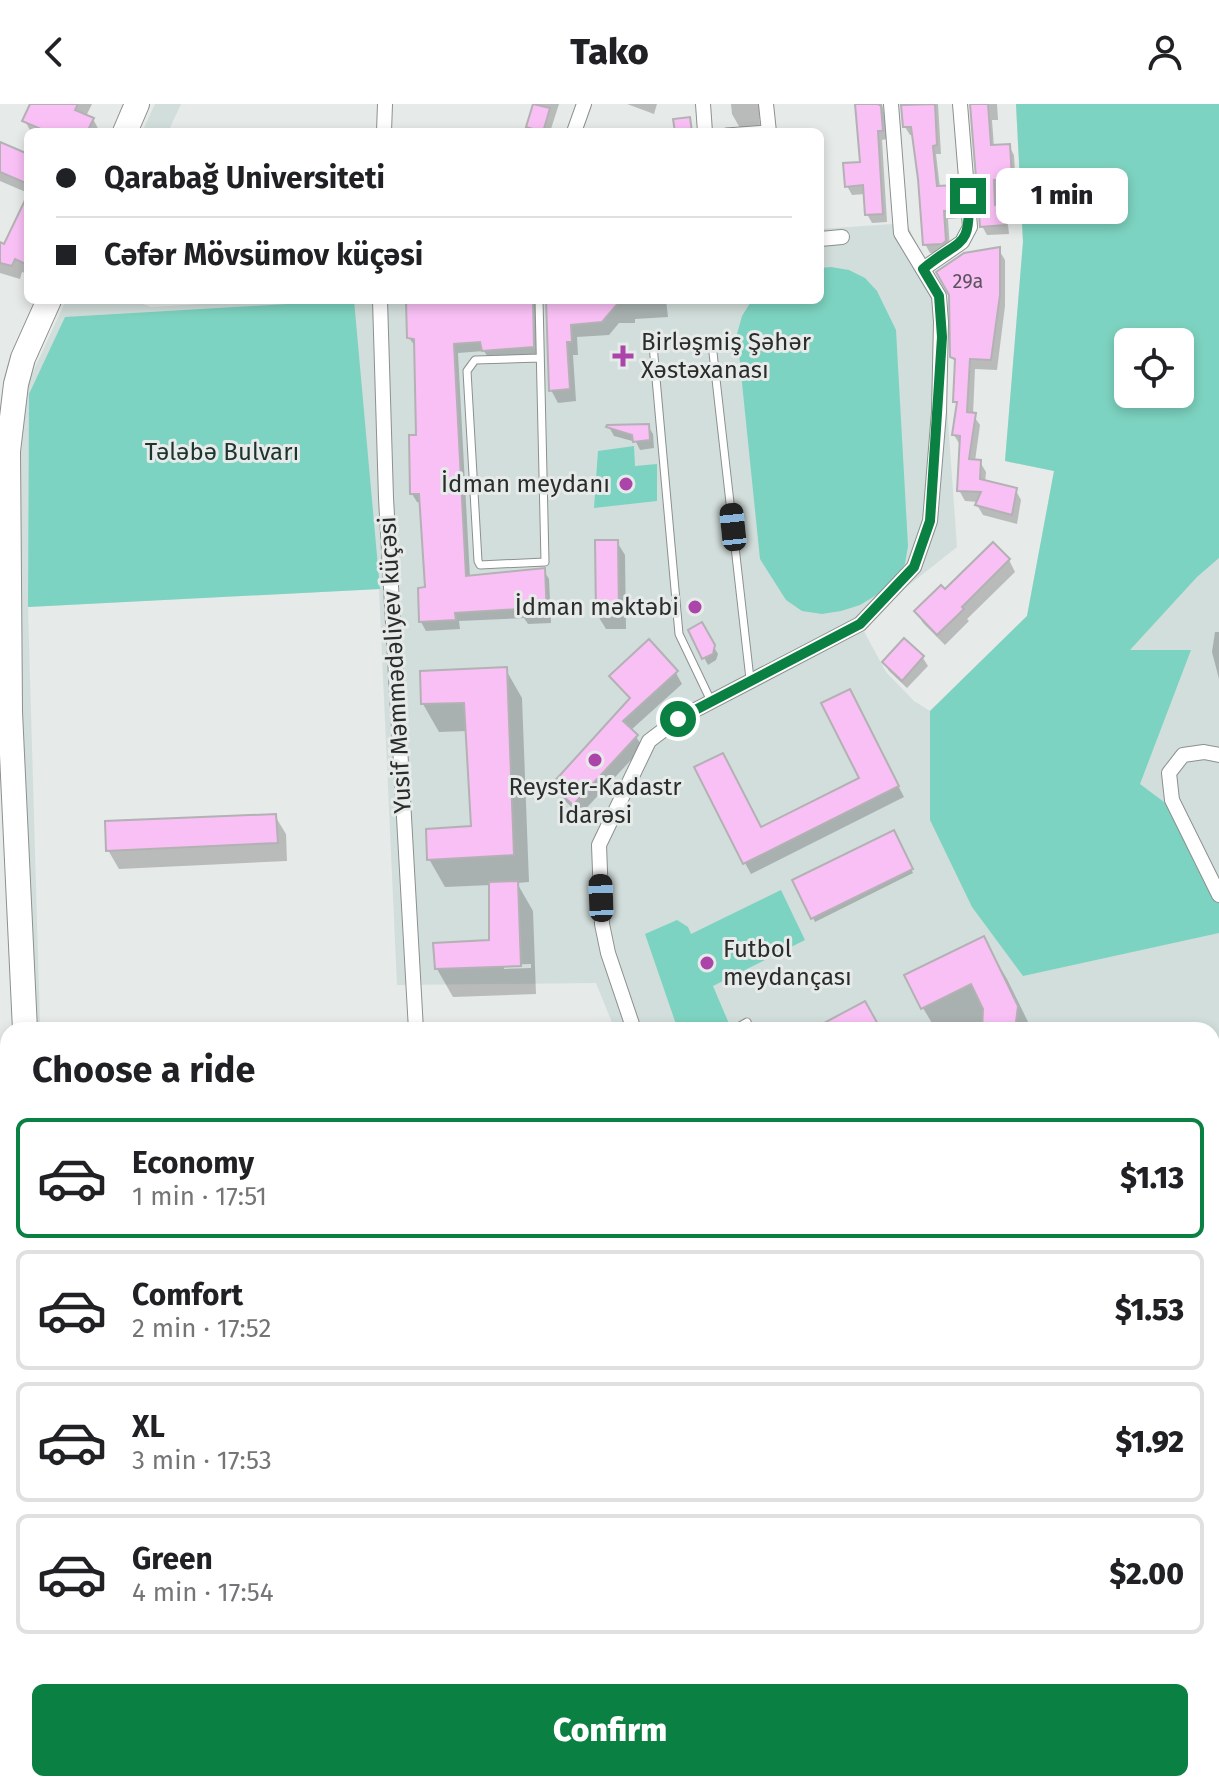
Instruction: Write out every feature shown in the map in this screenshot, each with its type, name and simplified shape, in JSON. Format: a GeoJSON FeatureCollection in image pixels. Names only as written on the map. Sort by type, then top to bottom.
{"type":"FeatureCollection","features":[{"type":"Feature","properties":{"kind":"main road"},"geometry":{"type":"LineString","coordinates":[[127,128],[137,104]]}},
{"type":"Feature","properties":{"kind":"main road"},"geometry":{"type":"LineString","coordinates":[[0,413],[5,381],[23,358],[47,304]]}},
{"type":"Feature","properties":{"kind":"main road"},"geometry":{"type":"LineString","coordinates":[[5,381],[8,451],[5,679],[10,712],[25,1022]]}},
{"type":"Feature","properties":{"kind":"street"},"geometry":{"type":"LineString","coordinates":[[384,128],[385,104]]}},
{"type":"Feature","properties":{"kind":"street"},"geometry":{"type":"LineString","coordinates":[[575,128],[584,104]]}},
{"type":"Feature","properties":{"kind":"street"},"geometry":{"type":"LineString","coordinates":[[703,104],[705,128]]}},
{"type":"Feature","properties":{"kind":"street"},"geometry":{"type":"LineString","coordinates":[[766,104],[769,128]]}},
{"type":"Feature","properties":{"kind":"street"},"geometry":{"type":"LineString","coordinates":[[632,1022],[602,924],[599,845],[649,741],[678,719],[750,679],[860,624],[914,567],[930,521],[942,337],[939,296],[901,233],[891,104]]}},
{"type":"Feature","properties":{"kind":"street"},"geometry":{"type":"LineString","coordinates":[[923,269],[962,242],[970,227],[960,104]]}},
{"type":"Feature","properties":{"kind":"street"},"geometry":{"type":"LineString","coordinates":[[824,239],[842,237]]}},
{"type":"Feature","properties":{"kind":"street","name":"Yusif Məmmədəliyev küçəsi"},"geometry":{"type":"LineString","coordinates":[[380,304],[386,498],[416,1022]]}},
{"type":"Feature","properties":{"kind":"street"},"geometry":{"type":"LineString","coordinates":[[1219,755],[1204,752],[1183,755],[1169,773],[1172,800],[1219,895]]}},
{"type":"Feature","properties":{"kind":"lane"},"geometry":{"type":"LineString","coordinates":[[539,304],[545,562],[480,565],[467,371],[475,360],[540,358]]}},
{"type":"Feature","properties":{"kind":"lane"},"geometry":{"type":"LineString","coordinates":[[712,344],[750,679]]}},
{"type":"Feature","properties":{"kind":"lane"},"geometry":{"type":"LineString","coordinates":[[653,345],[679,634],[711,701]]}},
{"type":"Feature","properties":{"kind":"shaded area"},"geometry":{"type":"Polygon","coordinates":[[[155,104],[181,104],[170,128],[144,128],[155,104]]]}},
{"type":"Feature","properties":{"kind":"shaded area"},"geometry":{"type":"Polygon","coordinates":[[[1016,104],[1219,104],[1219,1022],[612,1022],[596,983],[397,985],[379,589],[28,607],[40,1022],[32,1022],[18,607],[22,396],[64,304],[142,304],[151,307],[202,304],[824,304],[824,229],[907,223],[939,296],[957,547],[860,624],[886,672],[914,701],[930,711],[1027,616],[1054,471],[1005,461],[1023,242],[1016,104]]]}},
{"type":"Feature","properties":{"kind":"green space"},"geometry":{"type":"Polygon","coordinates":[[[1016,104],[1219,104],[1219,558],[1197,577],[1130,650],[1191,650],[1140,784],[1168,805],[1219,898],[1219,933],[1023,976],[972,907],[930,820],[930,711],[1027,616],[1054,471],[1005,461],[1023,242],[1016,104]]]}},
{"type":"Feature","properties":{"kind":"green space"},"geometry":{"type":"Polygon","coordinates":[[[824,268],[849,270],[865,278],[877,291],[896,330],[908,546],[905,564],[888,588],[860,605],[822,614],[802,611],[786,600],[760,559],[737,334],[750,304],[824,304],[824,268]]]}},
{"type":"Feature","properties":{"kind":"green space","name":"Tələbə Bulvarı"},"geometry":{"type":"Polygon","coordinates":[[[286,304],[354,304],[380,589],[28,607],[29,394],[65,317],[286,304]]]}},
{"type":"Feature","properties":{"kind":"green space","name":"İdman meydanı"},"geometry":{"type":"Polygon","coordinates":[[[634,446],[635,466],[657,464],[657,501],[594,508],[598,451],[634,446]]]}},
{"type":"Feature","properties":{"kind":"green space","name":"Futbol meydançası"},"geometry":{"type":"Polygon","coordinates":[[[781,890],[805,940],[713,986],[728,1022],[675,1022],[645,934],[677,920],[688,927],[691,934],[781,890]]]}},
{"type":"Feature","properties":{"kind":"building"},"geometry":{"type":"Polygon","coordinates":[[[30,104],[78,104],[75,110],[94,118],[89,128],[39,128],[22,121],[30,104]]]}},
{"type":"Feature","properties":{"kind":"building"},"geometry":{"type":"Polygon","coordinates":[[[533,104],[550,108],[544,128],[526,127],[533,104]]]}},
{"type":"Feature","properties":{"kind":"building"},"geometry":{"type":"Polygon","coordinates":[[[855,104],[881,106],[883,131],[878,131],[883,214],[865,215],[863,185],[845,187],[843,163],[860,162],[855,104]]]}},
{"type":"Feature","properties":{"kind":"building"},"geometry":{"type":"Polygon","coordinates":[[[935,104],[937,145],[933,146],[937,186],[957,185],[959,210],[944,211],[946,241],[923,245],[911,127],[903,127],[901,105],[935,104]]]}},
{"type":"Feature","properties":{"kind":"building"},"geometry":{"type":"Polygon","coordinates":[[[970,104],[988,104],[991,145],[1010,144],[1012,179],[994,180],[995,205],[1004,204],[1005,225],[980,227],[970,104]]]}},
{"type":"Feature","properties":{"kind":"building"},"geometry":{"type":"Polygon","coordinates":[[[690,117],[691,128],[674,128],[673,119],[690,117]]]}},
{"type":"Feature","properties":{"kind":"building"},"geometry":{"type":"Polygon","coordinates":[[[0,142],[24,152],[24,182],[0,172],[0,142]]]}},
{"type":"Feature","properties":{"kind":"building"},"geometry":{"type":"Polygon","coordinates":[[[24,202],[24,263],[15,259],[12,266],[0,263],[0,242],[4,244],[24,202]]]}},
{"type":"Feature","properties":{"kind":"building"},"geometry":{"type":"Polygon","coordinates":[[[1000,247],[1000,295],[991,360],[970,359],[967,412],[976,413],[969,459],[981,460],[980,479],[1017,488],[1012,515],[975,505],[981,492],[957,491],[960,436],[952,435],[957,402],[953,402],[955,359],[950,357],[949,295],[936,272],[964,253],[1000,247]]]}},
{"type":"Feature","properties":{"kind":"building"},"geometry":{"type":"Polygon","coordinates":[[[406,304],[533,304],[534,347],[482,351],[480,342],[454,344],[466,576],[545,568],[547,615],[521,616],[520,609],[455,613],[456,620],[419,622],[418,588],[425,587],[419,494],[410,494],[409,435],[416,435],[414,339],[407,338],[406,304]]]}},
{"type":"Feature","properties":{"kind":"building"},"geometry":{"type":"Polygon","coordinates":[[[546,304],[618,304],[602,322],[571,325],[572,342],[567,342],[570,389],[549,391],[546,304]]]}},
{"type":"Feature","properties":{"kind":"building"},"geometry":{"type":"Polygon","coordinates":[[[649,424],[650,440],[633,442],[632,435],[606,427],[607,425],[649,424]]]}},
{"type":"Feature","properties":{"kind":"building"},"geometry":{"type":"Polygon","coordinates":[[[595,540],[618,540],[619,616],[596,616],[595,540]]]}},
{"type":"Feature","properties":{"kind":"building"},"geometry":{"type":"Polygon","coordinates":[[[993,542],[1010,559],[937,635],[914,611],[941,585],[945,589],[993,542]]]}},
{"type":"Feature","properties":{"kind":"building"},"geometry":{"type":"Polygon","coordinates":[[[702,622],[715,645],[713,654],[702,659],[688,630],[702,622]]]}},
{"type":"Feature","properties":{"kind":"building"},"geometry":{"type":"Polygon","coordinates":[[[904,638],[924,656],[902,681],[882,662],[904,638]]]}},
{"type":"Feature","properties":{"kind":"building"},"geometry":{"type":"Polygon","coordinates":[[[649,639],[678,671],[623,721],[638,735],[573,805],[551,785],[630,698],[609,676],[649,639]]]}},
{"type":"Feature","properties":{"kind":"building"},"geometry":{"type":"Polygon","coordinates":[[[507,667],[514,855],[427,860],[426,829],[471,826],[464,703],[421,704],[420,671],[507,667]]]}},
{"type":"Feature","properties":{"kind":"building"},"geometry":{"type":"Polygon","coordinates":[[[850,689],[899,786],[743,864],[694,767],[723,753],[761,827],[859,778],[821,703],[850,689]]]}},
{"type":"Feature","properties":{"kind":"building"},"geometry":{"type":"Polygon","coordinates":[[[276,814],[278,843],[106,851],[105,821],[276,814]]]}},
{"type":"Feature","properties":{"kind":"building"},"geometry":{"type":"Polygon","coordinates":[[[894,830],[913,869],[811,919],[792,880],[894,830]]]}},
{"type":"Feature","properties":{"kind":"building"},"geometry":{"type":"Polygon","coordinates":[[[518,881],[521,966],[435,969],[433,943],[489,940],[489,882],[518,881]]]}},
{"type":"Feature","properties":{"kind":"building"},"geometry":{"type":"Polygon","coordinates":[[[984,936],[1018,1006],[1016,1022],[982,1022],[983,1009],[971,984],[921,1009],[904,975],[984,936]]]}},
{"type":"Feature","properties":{"kind":"building"},"geometry":{"type":"Polygon","coordinates":[[[865,1001],[877,1022],[826,1022],[865,1001]]]}},
{"type":"Feature","properties":{"kind":"place","name":"Birləşmiş Şəhər Xəstəxanası"},"geometry":{"type":"Point","coordinates":[623,356]}},
{"type":"Feature","properties":{"kind":"place","name":"İdman meydanı"},"geometry":{"type":"Point","coordinates":[626,484]}},
{"type":"Feature","properties":{"kind":"place","name":"İdman məktəbi"},"geometry":{"type":"Point","coordinates":[695,607]}},
{"type":"Feature","properties":{"kind":"place","name":"Reyster-Kadastr İdarəsi"},"geometry":{"type":"Point","coordinates":[595,760]}},
{"type":"Feature","properties":{"kind":"place","name":"Futbol meydançası"},"geometry":{"type":"Point","coordinates":[707,963]}},
{"type":"Feature","properties":{"kind":"route"},"geometry":{"type":"LineString","coordinates":[[678,719],[860,624],[914,567],[930,521],[942,337],[939,296],[923,269],[962,242],[970,227],[968,196]]}}]}
